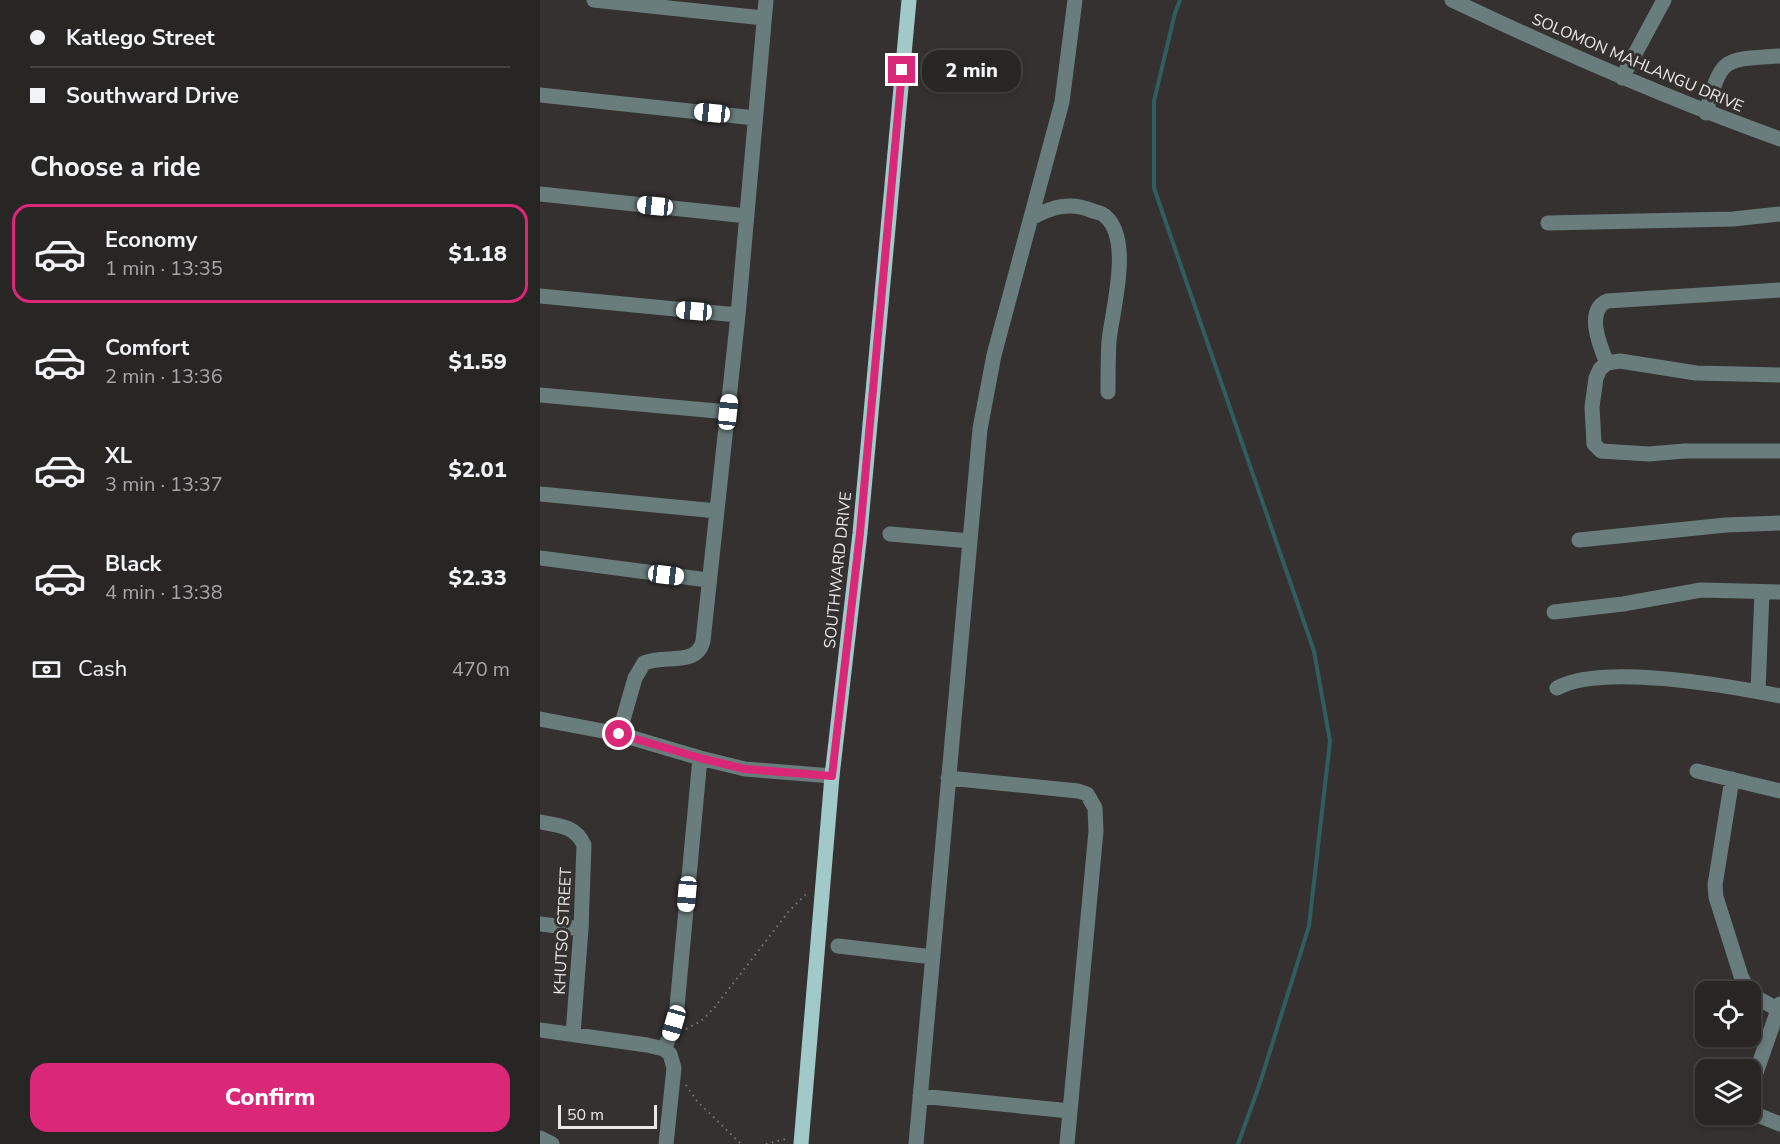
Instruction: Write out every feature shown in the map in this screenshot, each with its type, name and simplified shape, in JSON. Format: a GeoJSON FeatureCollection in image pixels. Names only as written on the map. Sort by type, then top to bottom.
{"type":"FeatureCollection","features":[{"type":"Feature","properties":{"kind":"main road","name":"SOUTHWARD DRIVE"},"geometry":{"type":"LineString","coordinates":[[801,1142],[832,776],[860,533],[909,0]]}},
{"type":"Feature","properties":{"kind":"street"},"geometry":{"type":"LineString","coordinates":[[594,0],[764,18]]}},
{"type":"Feature","properties":{"kind":"street"},"geometry":{"type":"LineString","coordinates":[[619,734],[635,678],[644,663],[653,659],[690,658],[696,656],[701,650],[738,315],[766,0]]}},
{"type":"Feature","properties":{"kind":"street"},"geometry":{"type":"LineString","coordinates":[[916,1144],[980,429],[994,355],[1062,102],[1075,0]]}},
{"type":"Feature","properties":{"kind":"street","name":"SOLOMON MAHLANGU DRIVE"},"geometry":{"type":"LineString","coordinates":[[1452,0],[1622,78],[1706,113],[1780,139]]}},
{"type":"Feature","properties":{"kind":"street"},"geometry":{"type":"LineString","coordinates":[[1622,78],[1664,0]]}},
{"type":"Feature","properties":{"kind":"street"},"geometry":{"type":"LineString","coordinates":[[1706,113],[1717,79],[1729,62],[1780,56]]}},
{"type":"Feature","properties":{"kind":"street"},"geometry":{"type":"LineString","coordinates":[[540,95],[755,118]]}},
{"type":"Feature","properties":{"kind":"street"},"geometry":{"type":"LineString","coordinates":[[540,194],[747,216]]}},
{"type":"Feature","properties":{"kind":"street"},"geometry":{"type":"LineString","coordinates":[[1031,218],[1051,208],[1080,205],[1105,216],[1116,234],[1119,255],[1117,299],[1110,340],[1108,392]]}},
{"type":"Feature","properties":{"kind":"street"},"geometry":{"type":"LineString","coordinates":[[1548,223],[1733,219],[1780,214]]}},
{"type":"Feature","properties":{"kind":"street"},"geometry":{"type":"LineString","coordinates":[[1607,363],[1597,335],[1596,316],[1597,309],[1607,301],[1780,290]]}},
{"type":"Feature","properties":{"kind":"street"},"geometry":{"type":"LineString","coordinates":[[540,296],[738,315]]}},
{"type":"Feature","properties":{"kind":"street"},"geometry":{"type":"LineString","coordinates":[[1780,375],[1696,374],[1620,361],[1607,363],[1600,369],[1596,378],[1592,407],[1594,444],[1601,452],[1649,454],[1684,451],[1780,451]]}},
{"type":"Feature","properties":{"kind":"street"},"geometry":{"type":"LineString","coordinates":[[540,395],[728,412]]}},
{"type":"Feature","properties":{"kind":"street"},"geometry":{"type":"LineString","coordinates":[[540,494],[717,511]]}},
{"type":"Feature","properties":{"kind":"street"},"geometry":{"type":"LineString","coordinates":[[1579,540],[1726,525],[1780,523]]}},
{"type":"Feature","properties":{"kind":"street"},"geometry":{"type":"LineString","coordinates":[[890,534],[970,541]]}},
{"type":"Feature","properties":{"kind":"street"},"geometry":{"type":"LineString","coordinates":[[540,558],[708,580]]}},
{"type":"Feature","properties":{"kind":"street"},"geometry":{"type":"LineString","coordinates":[[1554,612],[1623,604],[1701,590],[1780,592]]}},
{"type":"Feature","properties":{"kind":"street"},"geometry":{"type":"LineString","coordinates":[[1758,692],[1762,592]]}},
{"type":"Feature","properties":{"kind":"street"},"geometry":{"type":"LineString","coordinates":[[1557,688],[1578,680],[1628,677],[1682,680],[1780,696]]}},
{"type":"Feature","properties":{"kind":"street"},"geometry":{"type":"LineString","coordinates":[[540,719],[619,734],[745,769],[832,776]]}},
{"type":"Feature","properties":{"kind":"street"},"geometry":{"type":"LineString","coordinates":[[666,1144],[674,1068],[667,1042],[677,1007],[700,758]]}},
{"type":"Feature","properties":{"kind":"street"},"geometry":{"type":"LineString","coordinates":[[1697,771],[1780,791]]}},
{"type":"Feature","properties":{"kind":"street"},"geometry":{"type":"LineString","coordinates":[[948,778],[1078,791],[1087,794],[1092,800],[1096,831],[1067,1144]]}},
{"type":"Feature","properties":{"kind":"street"},"geometry":{"type":"LineString","coordinates":[[1732,779],[1715,885],[1716,897],[1744,981]]}},
{"type":"Feature","properties":{"kind":"street","name":"KHUTSO STREET"},"geometry":{"type":"LineString","coordinates":[[540,822],[566,827],[575,832],[584,845],[581,929],[573,1034]]}},
{"type":"Feature","properties":{"kind":"street"},"geometry":{"type":"LineString","coordinates":[[540,924],[581,929]]}},
{"type":"Feature","properties":{"kind":"street"},"geometry":{"type":"LineString","coordinates":[[837,946],[933,957]]}},
{"type":"Feature","properties":{"kind":"street"},"geometry":{"type":"LineString","coordinates":[[1761,998],[1779,1007],[1761,1059]]}},
{"type":"Feature","properties":{"kind":"street"},"geometry":{"type":"LineString","coordinates":[[540,1030],[667,1042]]}},
{"type":"Feature","properties":{"kind":"street"},"geometry":{"type":"LineString","coordinates":[[920,1096],[1070,1111]]}},
{"type":"Feature","properties":{"kind":"street"},"geometry":{"type":"LineString","coordinates":[[1761,1116],[1780,1124]]}},
{"type":"Feature","properties":{"kind":"street"},"geometry":{"type":"LineString","coordinates":[[540,1138],[552,1144]]}},
{"type":"Feature","properties":{"kind":"path"},"geometry":{"type":"LineString","coordinates":[[667,1042],[701,1021],[714,1008],[789,911],[808,892],[823,890]]}},
{"type":"Feature","properties":{"kind":"path"},"geometry":{"type":"LineString","coordinates":[[674,1068],[697,1101],[741,1144]]}},
{"type":"Feature","properties":{"kind":"path"},"geometry":{"type":"LineString","coordinates":[[766,1144],[779,1139],[801,1142]]}},
{"type":"Feature","properties":{"kind":"waterway"},"geometry":{"type":"LineString","coordinates":[[1180,0],[1154,101],[1154,188],[1314,651],[1330,741],[1309,926],[1260,1083],[1238,1144]]}},
{"type":"Feature","properties":{"kind":"route"},"geometry":{"type":"LineString","coordinates":[[619,734],[745,769],[832,776],[860,533],[902,70]]}}]}
